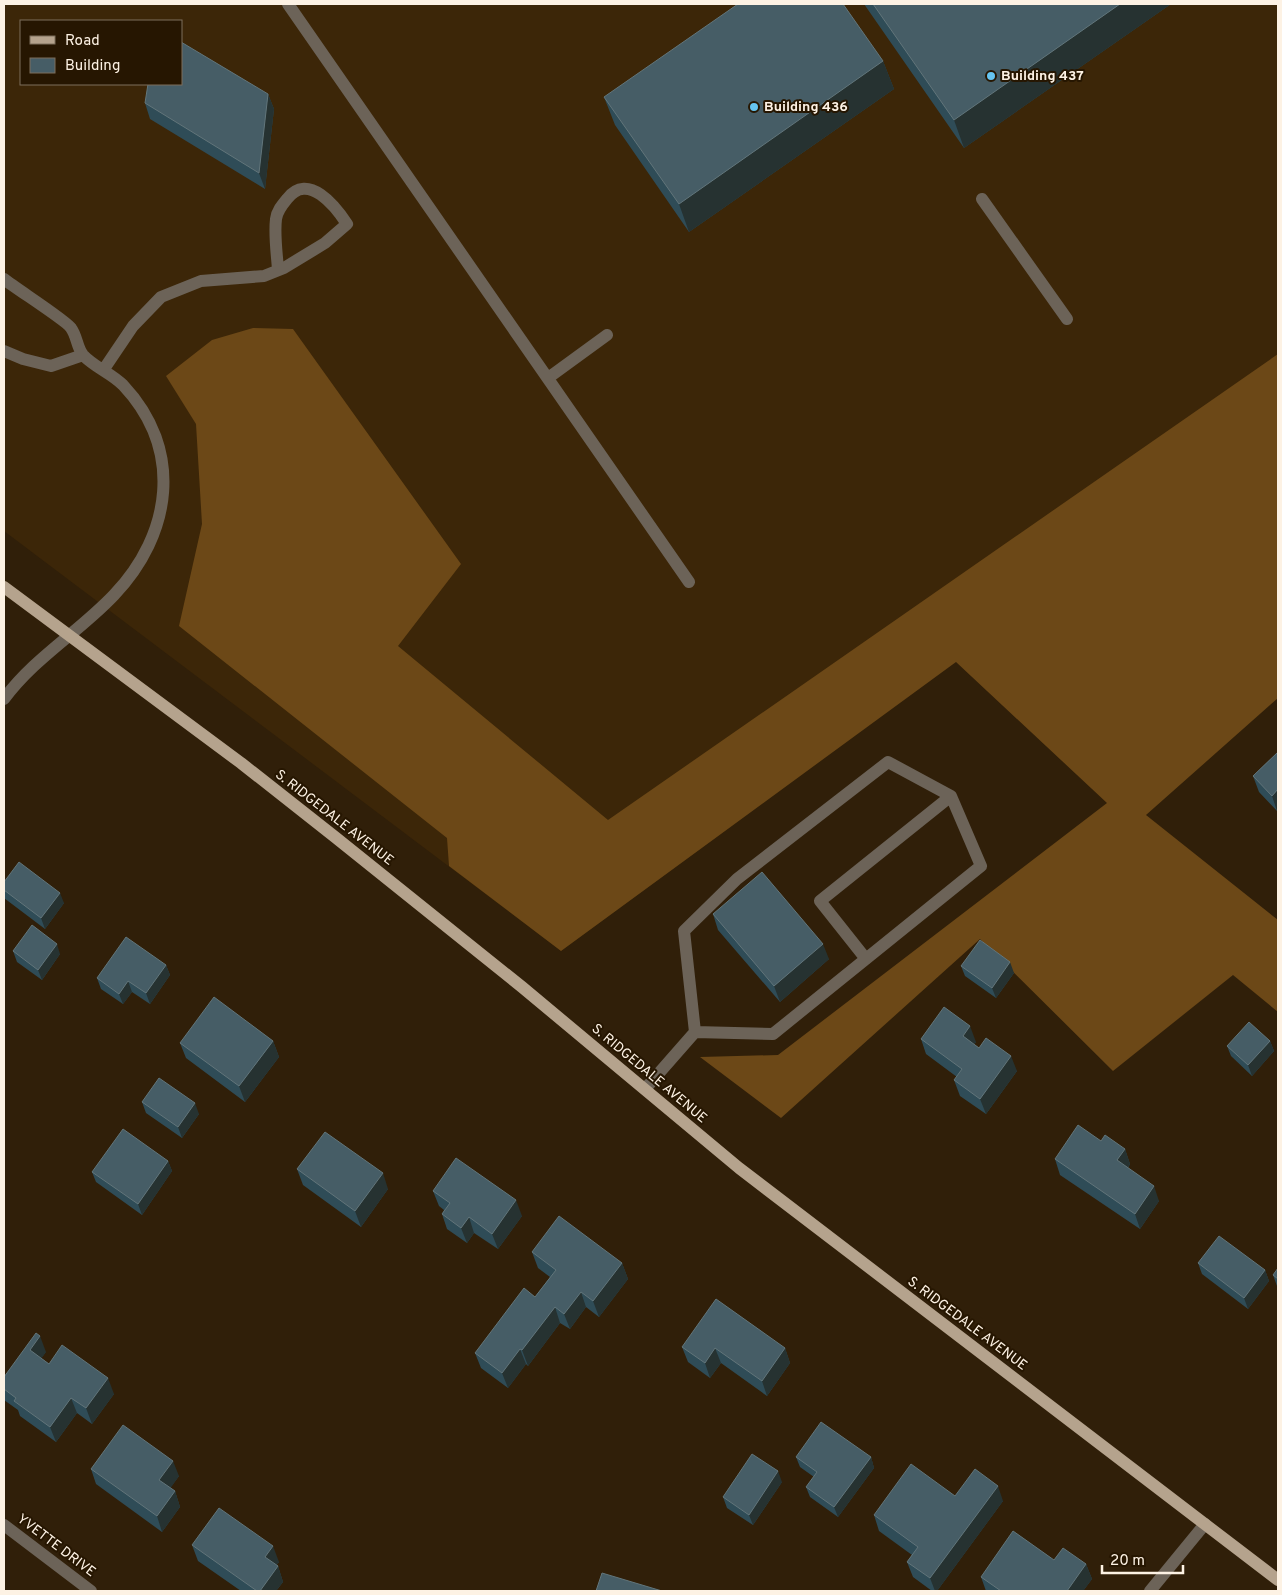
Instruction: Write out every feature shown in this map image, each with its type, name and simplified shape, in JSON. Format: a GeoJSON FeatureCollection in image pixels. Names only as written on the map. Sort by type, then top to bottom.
{"type":"FeatureCollection","features":[{"type":"Feature","properties":{"kind":"main road","name":"S. RIDGEDALE AVENUE"},"geometry":{"type":"LineString","coordinates":[[4,587],[233,758],[335,837],[645,1089],[746,1174],[1278,1580]]}},
{"type":"Feature","properties":{"kind":"street"},"geometry":{"type":"LineString","coordinates":[[288,4],[689,582]]}},
{"type":"Feature","properties":{"kind":"street"},"geometry":{"type":"LineString","coordinates":[[104,369],[133,326],[161,297],[201,281],[264,276],[278,270],[301,259],[347,224],[335,205],[323,195],[312,190],[298,190],[289,196],[281,206],[276,220],[278,270]]}},
{"type":"Feature","properties":{"kind":"street"},"geometry":{"type":"LineString","coordinates":[[982,199],[1067,319]]}},
{"type":"Feature","properties":{"kind":"street"},"geometry":{"type":"LineString","coordinates":[[4,279],[71,326],[83,355],[104,369],[122,385],[136,402],[159,444],[164,471],[164,493],[153,537],[138,564],[113,596],[20,677],[4,699]]}},
{"type":"Feature","properties":{"kind":"street"},"geometry":{"type":"LineString","coordinates":[[548,378],[608,335]]}},
{"type":"Feature","properties":{"kind":"street"},"geometry":{"type":"LineString","coordinates":[[4,351],[22,359],[51,366],[83,355]]}},
{"type":"Feature","properties":{"kind":"street"},"geometry":{"type":"LineString","coordinates":[[645,1089],[695,1032],[684,931],[736,879],[888,762],[951,796],[981,866],[772,1034],[695,1032]]}},
{"type":"Feature","properties":{"kind":"street"},"geometry":{"type":"LineString","coordinates":[[866,958],[820,901],[951,796]]}},
{"type":"Feature","properties":{"kind":"street"},"geometry":{"type":"LineString","coordinates":[[1150,1591],[1205,1524]]}},
{"type":"Feature","properties":{"kind":"street","name":"YVETTE DRIVE"},"geometry":{"type":"LineString","coordinates":[[4,1525],[91,1591]]}},
{"type":"Feature","properties":{"kind":"shaded area"},"geometry":{"type":"Polygon","coordinates":[[[4,4],[1278,4],[1278,564],[956,661],[561,951],[4,531],[4,4]]]}},
{"type":"Feature","properties":{"kind":"shaded area"},"geometry":{"type":"Polygon","coordinates":[[[253,328],[293,329],[461,564],[398,646],[608,820],[1278,354],[1278,698],[1146,815],[1278,920],[1278,1012],[1233,975],[1113,1071],[980,939],[781,1118],[700,1057],[778,1055],[1107,803],[956,662],[561,951],[449,866],[447,838],[179,626],[202,524],[196,424],[166,376],[212,340],[253,328]]]}},
{"type":"Feature","properties":{"kind":"building","name":"Building 436"},"geometry":{"type":"Polygon","coordinates":[[[738,4],[843,4],[883,61],[679,204],[604,97],[738,4]]]}},
{"type":"Feature","properties":{"kind":"building","name":"Building 437"},"geometry":{"type":"Polygon","coordinates":[[[873,4],[1120,4],[954,120],[873,4]]]}},
{"type":"Feature","properties":{"kind":"building"},"geometry":{"type":"Polygon","coordinates":[[[182,43],[268,94],[259,173],[145,103],[148,85],[182,85],[182,43]]]}},
{"type":"Feature","properties":{"kind":"building"},"geometry":{"type":"Polygon","coordinates":[[[1278,752],[1278,789],[1272,796],[1253,776],[1278,752]]]}},
{"type":"Feature","properties":{"kind":"building"},"geometry":{"type":"Polygon","coordinates":[[[19,862],[60,893],[41,918],[4,890],[4,882],[19,862]]]}},
{"type":"Feature","properties":{"kind":"building"},"geometry":{"type":"Polygon","coordinates":[[[762,872],[823,944],[774,986],[713,914],[762,872]]]}},
{"type":"Feature","properties":{"kind":"building"},"geometry":{"type":"Polygon","coordinates":[[[32,925],[57,944],[38,970],[13,951],[32,925]]]}},
{"type":"Feature","properties":{"kind":"building"},"geometry":{"type":"Polygon","coordinates":[[[126,937],[166,965],[146,993],[128,981],[119,994],[97,978],[126,937]]]}},
{"type":"Feature","properties":{"kind":"building"},"geometry":{"type":"Polygon","coordinates":[[[980,940],[1010,962],[992,988],[961,966],[980,940]]]}},
{"type":"Feature","properties":{"kind":"building"},"geometry":{"type":"Polygon","coordinates":[[[214,997],[273,1041],[239,1086],[180,1043],[214,997]]]}},
{"type":"Feature","properties":{"kind":"building"},"geometry":{"type":"Polygon","coordinates":[[[944,1007],[970,1026],[963,1036],[979,1048],[986,1038],[1011,1056],[980,1099],[954,1080],[962,1069],[921,1039],[944,1007]]]}},
{"type":"Feature","properties":{"kind":"building"},"geometry":{"type":"Polygon","coordinates":[[[1249,1022],[1270,1041],[1248,1065],[1227,1046],[1249,1022]]]}},
{"type":"Feature","properties":{"kind":"building"},"geometry":{"type":"Polygon","coordinates":[[[159,1078],[195,1103],[178,1127],[142,1102],[159,1078]]]}},
{"type":"Feature","properties":{"kind":"building"},"geometry":{"type":"Polygon","coordinates":[[[1078,1125],[1101,1141],[1105,1135],[1125,1149],[1117,1160],[1154,1186],[1135,1214],[1055,1159],[1078,1125]]]}},
{"type":"Feature","properties":{"kind":"building"},"geometry":{"type":"Polygon","coordinates":[[[123,1129],[168,1161],[138,1204],[92,1172],[123,1129]]]}},
{"type":"Feature","properties":{"kind":"building"},"geometry":{"type":"Polygon","coordinates":[[[325,1132],[383,1173],[355,1211],[297,1169],[325,1132]]]}},
{"type":"Feature","properties":{"kind":"building"},"geometry":{"type":"Polygon","coordinates":[[[456,1158],[516,1200],[492,1234],[469,1217],[461,1228],[442,1214],[450,1203],[433,1191],[456,1158]]]}},
{"type":"Feature","properties":{"kind":"building"},"geometry":{"type":"Polygon","coordinates":[[[559,1216],[622,1263],[593,1301],[581,1292],[564,1314],[555,1307],[502,1373],[475,1353],[524,1288],[535,1297],[556,1270],[532,1252],[559,1216]]]}},
{"type":"Feature","properties":{"kind":"building"},"geometry":{"type":"Polygon","coordinates":[[[1219,1236],[1265,1270],[1244,1298],[1198,1263],[1219,1236]]]}},
{"type":"Feature","properties":{"kind":"building"},"geometry":{"type":"Polygon","coordinates":[[[1278,1268],[1278,1279],[1273,1275],[1278,1268]]]}},
{"type":"Feature","properties":{"kind":"building"},"geometry":{"type":"Polygon","coordinates":[[[716,1299],[785,1348],[762,1381],[715,1348],[705,1363],[682,1347],[716,1299]]]}},
{"type":"Feature","properties":{"kind":"building"},"geometry":{"type":"Polygon","coordinates":[[[36,1333],[40,1336],[30,1350],[49,1364],[62,1345],[108,1378],[86,1408],[71,1398],[50,1427],[14,1401],[16,1398],[4,1389],[4,1377],[36,1333]]]}},
{"type":"Feature","properties":{"kind":"building"},"geometry":{"type":"Polygon","coordinates":[[[821,1422],[871,1457],[834,1507],[806,1487],[817,1472],[796,1457],[821,1422]]]}},
{"type":"Feature","properties":{"kind":"building"},"geometry":{"type":"Polygon","coordinates":[[[123,1425],[173,1461],[159,1480],[175,1491],[157,1516],[91,1469],[123,1425]]]}},
{"type":"Feature","properties":{"kind":"building"},"geometry":{"type":"Polygon","coordinates":[[[752,1454],[778,1471],[749,1515],[723,1497],[752,1454]]]}},
{"type":"Feature","properties":{"kind":"building"},"geometry":{"type":"Polygon","coordinates":[[[911,1464],[955,1496],[975,1469],[998,1486],[930,1578],[907,1562],[918,1547],[874,1515],[911,1464]]]}},
{"type":"Feature","properties":{"kind":"building"},"geometry":{"type":"Polygon","coordinates":[[[219,1508],[273,1546],[265,1557],[278,1566],[260,1591],[257,1591],[192,1545],[219,1508]]]}},
{"type":"Feature","properties":{"kind":"building"},"geometry":{"type":"Polygon","coordinates":[[[1013,1531],[1054,1560],[1063,1548],[1086,1564],[1067,1591],[1001,1591],[981,1577],[1013,1531]]]}},
{"type":"Feature","properties":{"kind":"building"},"geometry":{"type":"Polygon","coordinates":[[[602,1573],[662,1591],[596,1591],[602,1573]]]}},
{"type":"Feature","properties":{"kind":"place","name":"Building 437"},"geometry":{"type":"Point","coordinates":[991,76]}},
{"type":"Feature","properties":{"kind":"place","name":"Building 436"},"geometry":{"type":"Point","coordinates":[754,107]}}]}
